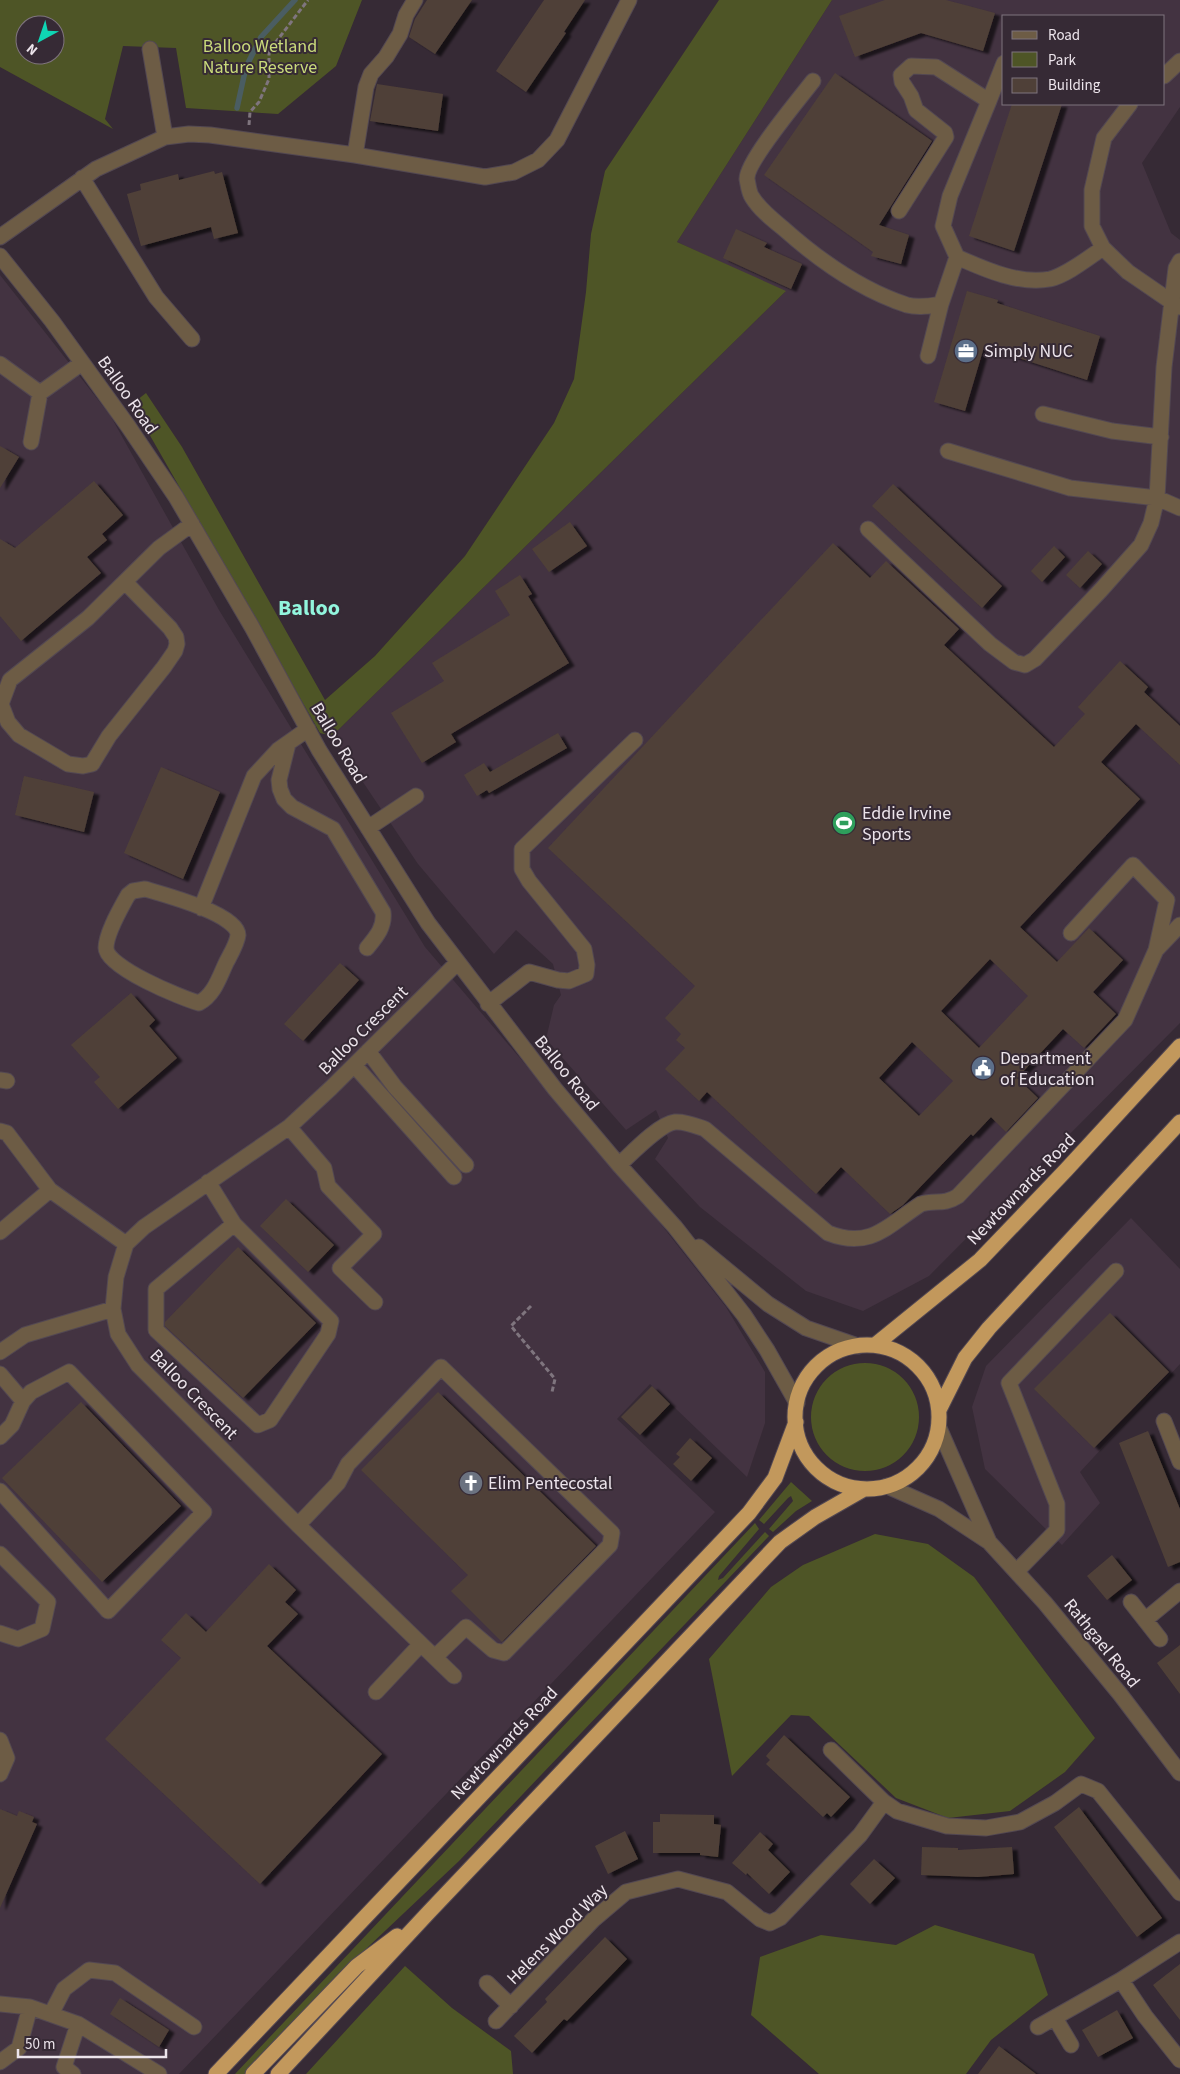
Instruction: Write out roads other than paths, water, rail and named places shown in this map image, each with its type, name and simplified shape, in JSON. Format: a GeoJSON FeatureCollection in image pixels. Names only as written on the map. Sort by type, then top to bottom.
{"type":"FeatureCollection","features":[{"type":"Feature","properties":{"kind":"highway","name":"Newtownards Road"},"geometry":{"type":"LineString","coordinates":[[875,1345],[980,1260],[1180,1046]]}},
{"type":"Feature","properties":{"kind":"highway"},"geometry":{"type":"LineString","coordinates":[[939,1410],[965,1358],[989,1328],[1180,1122]]}},
{"type":"Feature","properties":{"kind":"highway"},"geometry":{"type":"LineString","coordinates":[[875,1345],[899,1352],[918,1366],[933,1386],[939,1410],[939,1428],[934,1446],[924,1461],[908,1477],[887,1486],[864,1489],[844,1485],[825,1475],[810,1460],[800,1442],[796,1422],[797,1403],[802,1386],[813,1370],[827,1358],[842,1350],[858,1346],[875,1345]]}},
{"type":"Feature","properties":{"kind":"highway","name":"Newtownards Road"},"geometry":{"type":"LineString","coordinates":[[216,2074],[749,1513],[775,1478],[796,1422]]}},
{"type":"Feature","properties":{"kind":"highway"},"geometry":{"type":"LineString","coordinates":[[278,2074],[780,1542],[814,1517],[864,1489]]}},
{"type":"Feature","properties":{"kind":"highway"},"geometry":{"type":"LineString","coordinates":[[253,2074],[357,1966],[428,1913]]}},
{"type":"Feature","properties":{"kind":"street"},"geometry":{"type":"LineString","coordinates":[[355,155],[366,87],[370,74],[386,57],[400,34],[406,15],[415,0]]}},
{"type":"Feature","properties":{"kind":"street"},"geometry":{"type":"LineString","coordinates":[[0,236],[96,169],[166,137],[189,134],[210,135],[355,155],[485,177],[514,172],[538,160],[557,140],[629,0]]}},
{"type":"Feature","properties":{"kind":"street"},"geometry":{"type":"LineString","coordinates":[[150,49],[166,137]]}},
{"type":"Feature","properties":{"kind":"street"},"geometry":{"type":"LineString","coordinates":[[1165,75],[1180,61]]}},
{"type":"Feature","properties":{"kind":"street"},"geometry":{"type":"LineString","coordinates":[[899,210],[946,138],[945,132],[916,110],[911,96],[902,82],[901,75],[911,66],[936,67],[989,101]]}},
{"type":"Feature","properties":{"kind":"street"},"geometry":{"type":"LineString","coordinates":[[1002,68],[950,196],[943,226],[957,257],[976,265],[1020,278],[1050,279],[1076,267],[1103,248]]}},
{"type":"Feature","properties":{"kind":"street"},"geometry":{"type":"LineString","coordinates":[[813,81],[756,156],[747,176],[750,196],[768,216],[800,244],[831,267],[856,282],[909,306],[941,304]]}},
{"type":"Feature","properties":{"kind":"street"},"geometry":{"type":"LineString","coordinates":[[1129,105],[1104,138],[1092,190],[1092,226],[1103,248],[1128,272],[1176,305]]}},
{"type":"Feature","properties":{"kind":"street"},"geometry":{"type":"LineString","coordinates":[[82,178],[156,297],[192,339]]}},
{"type":"Feature","properties":{"kind":"street","name":"Balloo Road"},"geometry":{"type":"LineString","coordinates":[[0,256],[52,321],[144,450],[192,524],[308,729],[428,923],[555,1090],[618,1165],[675,1227],[744,1315],[768,1350],[797,1403]]}},
{"type":"Feature","properties":{"kind":"street"},"geometry":{"type":"LineString","coordinates":[[928,356],[941,304],[957,257]]}},
{"type":"Feature","properties":{"kind":"street"},"geometry":{"type":"LineString","coordinates":[[868,529],[990,644],[1014,662],[1025,665],[1035,659],[1058,632],[1101,590],[1141,545],[1151,523],[1157,498],[1164,367],[1176,305],[1176,268],[1180,261]]}},
{"type":"Feature","properties":{"kind":"street"},"geometry":{"type":"LineString","coordinates":[[31,442],[40,393],[82,363]]}},
{"type":"Feature","properties":{"kind":"street"},"geometry":{"type":"LineString","coordinates":[[0,364],[40,393]]}},
{"type":"Feature","properties":{"kind":"street"},"geometry":{"type":"LineString","coordinates":[[1043,414],[1112,431],[1161,437]]}},
{"type":"Feature","properties":{"kind":"street"},"geometry":{"type":"LineString","coordinates":[[948,451],[1070,488],[1157,498],[1180,508]]}},
{"type":"Feature","properties":{"kind":"street"},"geometry":{"type":"LineString","coordinates":[[126,582],[170,628],[176,637],[175,651],[109,736],[92,764],[83,766],[68,764],[19,735],[8,722],[1,704],[10,680],[88,618],[159,548],[192,524]]}},
{"type":"Feature","properties":{"kind":"street"},"geometry":{"type":"LineString","coordinates":[[201,908],[254,776],[266,761],[308,729]]}},
{"type":"Feature","properties":{"kind":"street"},"geometry":{"type":"LineString","coordinates":[[488,1004],[529,972],[569,981],[586,974],[587,966],[584,949],[529,881],[522,869],[522,849],[635,740]]}},
{"type":"Feature","properties":{"kind":"street"},"geometry":{"type":"LineString","coordinates":[[288,744],[279,780],[284,799],[292,807],[333,829],[383,912],[384,918],[378,935],[367,948]]}},
{"type":"Feature","properties":{"kind":"street"},"geometry":{"type":"LineString","coordinates":[[368,828],[416,796]]}},
{"type":"Feature","properties":{"kind":"street"},"geometry":{"type":"LineString","coordinates":[[618,1165],[665,1125],[675,1122],[690,1124],[705,1129],[828,1233],[840,1238],[854,1240],[870,1238],[921,1204],[927,1202],[946,1202],[958,1196],[1124,1020],[1156,950],[1167,900],[1133,865],[1071,933]]}},
{"type":"Feature","properties":{"kind":"street"},"geometry":{"type":"LineString","coordinates":[[144,889],[201,908],[230,922],[238,934],[235,946],[212,993],[207,999],[199,1003],[186,1000],[121,968],[108,955],[106,948],[108,939],[128,895],[133,891],[144,889]]}},
{"type":"Feature","properties":{"kind":"street"},"geometry":{"type":"LineString","coordinates":[[1156,950],[1180,925]]}},
{"type":"Feature","properties":{"kind":"street","name":"Balloo Crescent"},"geometry":{"type":"LineString","coordinates":[[454,1676],[298,1526],[138,1365],[118,1334],[113,1308],[116,1277],[126,1244],[144,1227],[289,1127],[457,963]]}},
{"type":"Feature","properties":{"kind":"street"},"geometry":{"type":"LineString","coordinates":[[368,1051],[395,1087],[466,1165]]}},
{"type":"Feature","properties":{"kind":"street"},"geometry":{"type":"LineString","coordinates":[[354,1065],[454,1177]]}},
{"type":"Feature","properties":{"kind":"street"},"geometry":{"type":"LineString","coordinates":[[289,1127],[324,1168],[328,1186],[374,1234],[340,1268],[375,1302]]}},
{"type":"Feature","properties":{"kind":"street"},"geometry":{"type":"LineString","coordinates":[[0,1131],[7,1133],[50,1190],[126,1244]]}},
{"type":"Feature","properties":{"kind":"street"},"geometry":{"type":"LineString","coordinates":[[208,1182],[234,1224],[331,1321],[328,1334],[270,1420],[258,1425],[156,1330],[156,1289],[234,1224]]}},
{"type":"Feature","properties":{"kind":"street"},"geometry":{"type":"LineString","coordinates":[[0,1232],[50,1190]]}},
{"type":"Feature","properties":{"kind":"street","name":"Balloo Road"},"geometry":{"type":"LineString","coordinates":[[675,1227],[768,1304],[806,1328],[858,1346]]}},
{"type":"Feature","properties":{"kind":"street"},"geometry":{"type":"LineString","coordinates":[[1017,1571],[1056,1530],[1057,1504],[1009,1383],[1116,1271]]}},
{"type":"Feature","properties":{"kind":"street"},"geometry":{"type":"LineString","coordinates":[[0,1352],[25,1335],[113,1308]]}},
{"type":"Feature","properties":{"kind":"street"},"geometry":{"type":"LineString","coordinates":[[298,1526],[338,1483],[348,1464],[441,1367],[612,1532],[610,1545],[504,1653],[494,1650],[466,1627],[435,1657]]}},
{"type":"Feature","properties":{"kind":"street"},"geometry":{"type":"LineString","coordinates":[[0,1437],[12,1425],[23,1401],[31,1392],[70,1372],[204,1512],[108,1611],[0,1491]]}},
{"type":"Feature","properties":{"kind":"street"},"geometry":{"type":"LineString","coordinates":[[0,1374],[23,1401]]}},
{"type":"Feature","properties":{"kind":"street"},"geometry":{"type":"LineString","coordinates":[[1164,1421],[1179,1457]]}},
{"type":"Feature","properties":{"kind":"street","name":"Rathgael Road"},"geometry":{"type":"LineString","coordinates":[[939,1428],[989,1542]]}},
{"type":"Feature","properties":{"kind":"street","name":"Rathgael Road"},"geometry":{"type":"LineString","coordinates":[[887,1486],[939,1509],[989,1542],[1017,1571],[1120,1694],[1180,1773]]}},
{"type":"Feature","properties":{"kind":"street"},"geometry":{"type":"LineString","coordinates":[[0,1554],[48,1602],[42,1629],[18,1639],[0,1633]]}},
{"type":"Feature","properties":{"kind":"street"},"geometry":{"type":"LineString","coordinates":[[1145,1620],[1180,1591]]}},
{"type":"Feature","properties":{"kind":"street"},"geometry":{"type":"LineString","coordinates":[[1131,1602],[1160,1639]]}},
{"type":"Feature","properties":{"kind":"street"},"geometry":{"type":"LineString","coordinates":[[376,1692],[421,1644]]}},
{"type":"Feature","properties":{"kind":"street"},"geometry":{"type":"LineString","coordinates":[[0,1740],[7,1758],[0,1774]]}},
{"type":"Feature","properties":{"kind":"street"},"geometry":{"type":"LineString","coordinates":[[831,1750],[884,1802],[897,1811],[947,1826],[986,1828],[1020,1822],[1055,1803],[1081,1784],[1098,1790],[1180,1893]]}},
{"type":"Feature","properties":{"kind":"street","name":"Helens Wood Way"},"geometry":{"type":"LineString","coordinates":[[496,2021],[592,1920],[626,1892],[678,1879],[727,1892],[760,1919],[770,1923],[780,1918],[860,1835],[884,1802]]}},
{"type":"Feature","properties":{"kind":"street"},"geometry":{"type":"LineString","coordinates":[[1038,2026],[1122,1980],[1180,1942]]}},
{"type":"Feature","properties":{"kind":"street"},"geometry":{"type":"LineString","coordinates":[[51,2014],[64,1989],[89,1970],[115,1973],[194,2026]]}},
{"type":"Feature","properties":{"kind":"street"},"geometry":{"type":"LineString","coordinates":[[1122,1980],[1145,2016],[1180,2060]]}},
{"type":"Feature","properties":{"kind":"street"},"geometry":{"type":"LineString","coordinates":[[487,1983],[511,2006]]}},
{"type":"Feature","properties":{"kind":"street"},"geometry":{"type":"LineString","coordinates":[[0,2004],[30,2007],[78,2024],[159,2074]]}},
{"type":"Feature","properties":{"kind":"street"},"geometry":{"type":"LineString","coordinates":[[0,2062],[19,2048],[30,2007]]}},
{"type":"Feature","properties":{"kind":"street"},"geometry":{"type":"LineString","coordinates":[[1055,2018],[1071,2045]]}},
{"type":"Feature","properties":{"kind":"street"},"geometry":{"type":"LineString","coordinates":[[73,2074],[64,2067],[78,2024]]}},
{"type":"Feature","properties":{"kind":"waterway"},"geometry":{"type":"LineString","coordinates":[[237,108],[246,67],[261,37],[295,0]]}},
{"type":"Feature","properties":{"kind":"place","name":"Simply NUC"},"geometry":{"type":"Point","coordinates":[966,351]}},
{"type":"Feature","properties":{"kind":"place","name":"Eddie Irvine Sports"},"geometry":{"type":"Point","coordinates":[844,823]}},
{"type":"Feature","properties":{"kind":"place","name":"Department of Education"},"geometry":{"type":"Point","coordinates":[983,1068]}},
{"type":"Feature","properties":{"kind":"place","name":"Elim Pentecostal"},"geometry":{"type":"Point","coordinates":[471,1483]}},
{"type":"Feature","properties":{"kind":"district","name":"Balloo"},"geometry":{"type":"Point","coordinates":[309,607]}},
{"type":"Feature","properties":{"kind":"park label","name":"Balloo Wetland Nature Reserve"},"geometry":{"type":"Point","coordinates":[260,56]}}]}
